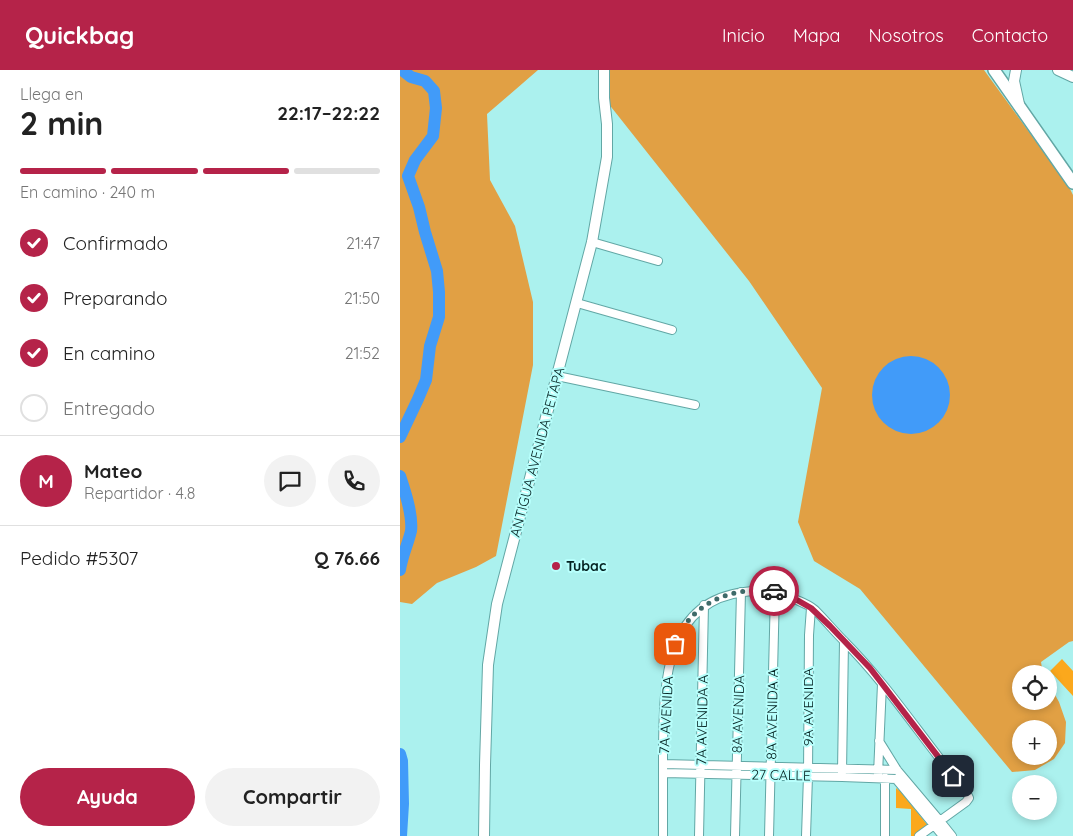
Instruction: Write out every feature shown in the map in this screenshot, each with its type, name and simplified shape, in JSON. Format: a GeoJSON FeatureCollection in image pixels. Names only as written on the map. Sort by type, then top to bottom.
{"type":"FeatureCollection","features":[{"type":"Feature","properties":{"kind":"main road","name":"ANTIGUA AVENIDA PETAPA"},"geometry":{"type":"LineString","coordinates":[[484,836],[488,665],[497,604],[592,242],[607,157],[604,70]]}},
{"type":"Feature","properties":{"kind":"main road"},"geometry":{"type":"LineString","coordinates":[[994,70],[1071,179]]}},
{"type":"Feature","properties":{"kind":"main road"},"geometry":{"type":"LineString","coordinates":[[1016,70],[1014,81],[1020,108]]}},
{"type":"Feature","properties":{"kind":"main road"},"geometry":{"type":"LineString","coordinates":[[1058,70],[1073,77]]}},
{"type":"Feature","properties":{"kind":"street"},"geometry":{"type":"LineString","coordinates":[[592,242],[658,261]]}},
{"type":"Feature","properties":{"kind":"street"},"geometry":{"type":"LineString","coordinates":[[577,303],[672,330]]}},
{"type":"Feature","properties":{"kind":"street"},"geometry":{"type":"LineString","coordinates":[[557,376],[695,405]]}},
{"type":"Feature","properties":{"kind":"street"},"geometry":{"type":"LineString","coordinates":[[704,605],[741,592],[775,591],[811,608],[866,664],[969,798],[919,836]]}},
{"type":"Feature","properties":{"kind":"street","name":"8A AVENIDA A"},"geometry":{"type":"LineString","coordinates":[[768,836],[775,591]]}},
{"type":"Feature","properties":{"kind":"street","name":"8A AVENIDA"},"geometry":{"type":"LineString","coordinates":[[735,836],[741,592]]}},
{"type":"Feature","properties":{"kind":"street","name":"7A AVENIDA"},"geometry":{"type":"LineString","coordinates":[[663,836],[664,705],[666,680],[681,631],[704,605]]}},
{"type":"Feature","properties":{"kind":"street","name":"7A AVENIDA A"},"geometry":{"type":"LineString","coordinates":[[699,836],[704,605]]}},
{"type":"Feature","properties":{"kind":"street","name":"9A AVENIDA"},"geometry":{"type":"LineString","coordinates":[[806,836],[811,608]]}},
{"type":"Feature","properties":{"kind":"street"},"geometry":{"type":"LineString","coordinates":[[842,773],[844,641]]}},
{"type":"Feature","properties":{"kind":"street"},"geometry":{"type":"LineString","coordinates":[[882,684],[878,769],[882,778],[885,836]]}},
{"type":"Feature","properties":{"kind":"street"},"geometry":{"type":"LineString","coordinates":[[879,742],[897,770],[937,823],[944,836]]}},
{"type":"Feature","properties":{"kind":"street","name":"27 CALLE"},"geometry":{"type":"LineString","coordinates":[[701,770],[736,766],[770,771],[842,773],[896,779],[937,823]]}},
{"type":"Feature","properties":{"kind":"street","name":"27 CALLE"},"geometry":{"type":"LineString","coordinates":[[664,768],[701,770],[736,775],[770,771]]}},
{"type":"Feature","properties":{"kind":"street","name":"27 CALLE"},"geometry":{"type":"LineString","coordinates":[[842,773],[878,769],[897,770]]}},
{"type":"Feature","properties":{"kind":"street"},"geometry":{"type":"LineString","coordinates":[[937,823],[952,836]]}},
{"type":"Feature","properties":{"kind":"shaded area"},"geometry":{"type":"Polygon","coordinates":[[[400,70],[538,70],[487,114],[490,180],[515,226],[533,302],[533,365],[496,556],[476,567],[437,583],[412,604],[400,602],[400,70]]]}},
{"type":"Feature","properties":{"kind":"shaded area"},"geometry":{"type":"Polygon","coordinates":[[[605,70],[984,70],[1069,187],[1073,195],[1073,641],[1041,662],[1042,665],[1012,665],[1012,710],[1057,710],[1057,698],[1066,722],[1065,743],[1057,755],[1057,720],[1012,720],[1012,765],[1044,765],[1035,770],[1012,772],[860,589],[814,561],[798,522],[822,388],[749,281],[604,98],[605,70]]]}},
{"type":"Feature","properties":{"kind":"shaded area"},"geometry":{"type":"Polygon","coordinates":[[[1062,659],[1073,671],[1073,696],[1057,679],[1056,665],[1062,659]]]}},
{"type":"Feature","properties":{"kind":"shaded area"},"geometry":{"type":"Polygon","coordinates":[[[896,788],[929,827],[917,836],[911,836],[911,809],[896,808],[896,788]]]}},
{"type":"Feature","properties":{"kind":"water"},"geometry":{"type":"Polygon","coordinates":[[[911,356],[926,359],[939,367],[947,380],[950,395],[947,410],[939,423],[926,431],[911,434],[896,431],[883,423],[875,410],[872,395],[875,380],[883,367],[896,359],[911,356]]]}},
{"type":"Feature","properties":{"kind":"waterway"},"geometry":{"type":"LineString","coordinates":[[400,437],[426,380],[430,346],[439,317],[437,271],[408,176],[415,160],[433,136],[436,108],[434,91],[425,81],[411,77],[402,70]]}},
{"type":"Feature","properties":{"kind":"waterway"},"geometry":{"type":"LineString","coordinates":[[400,476],[411,518],[411,531],[400,570]]}},
{"type":"Feature","properties":{"kind":"waterway"},"geometry":{"type":"LineString","coordinates":[[400,754],[402,761],[403,804],[401,836]]}},
{"type":"Feature","properties":{"kind":"way so far"},"geometry":{"type":"LineString","coordinates":[[675,644],[689,620],[707,603],[741,592],[774,591]]}},
{"type":"Feature","properties":{"kind":"place","name":"Tubac"},"geometry":{"type":"Point","coordinates":[556,566]}},
{"type":"Feature","properties":{"kind":"route"},"geometry":{"type":"LineString","coordinates":[[774,591],[811,608],[830,626],[870,668],[953,776]]}}]}
